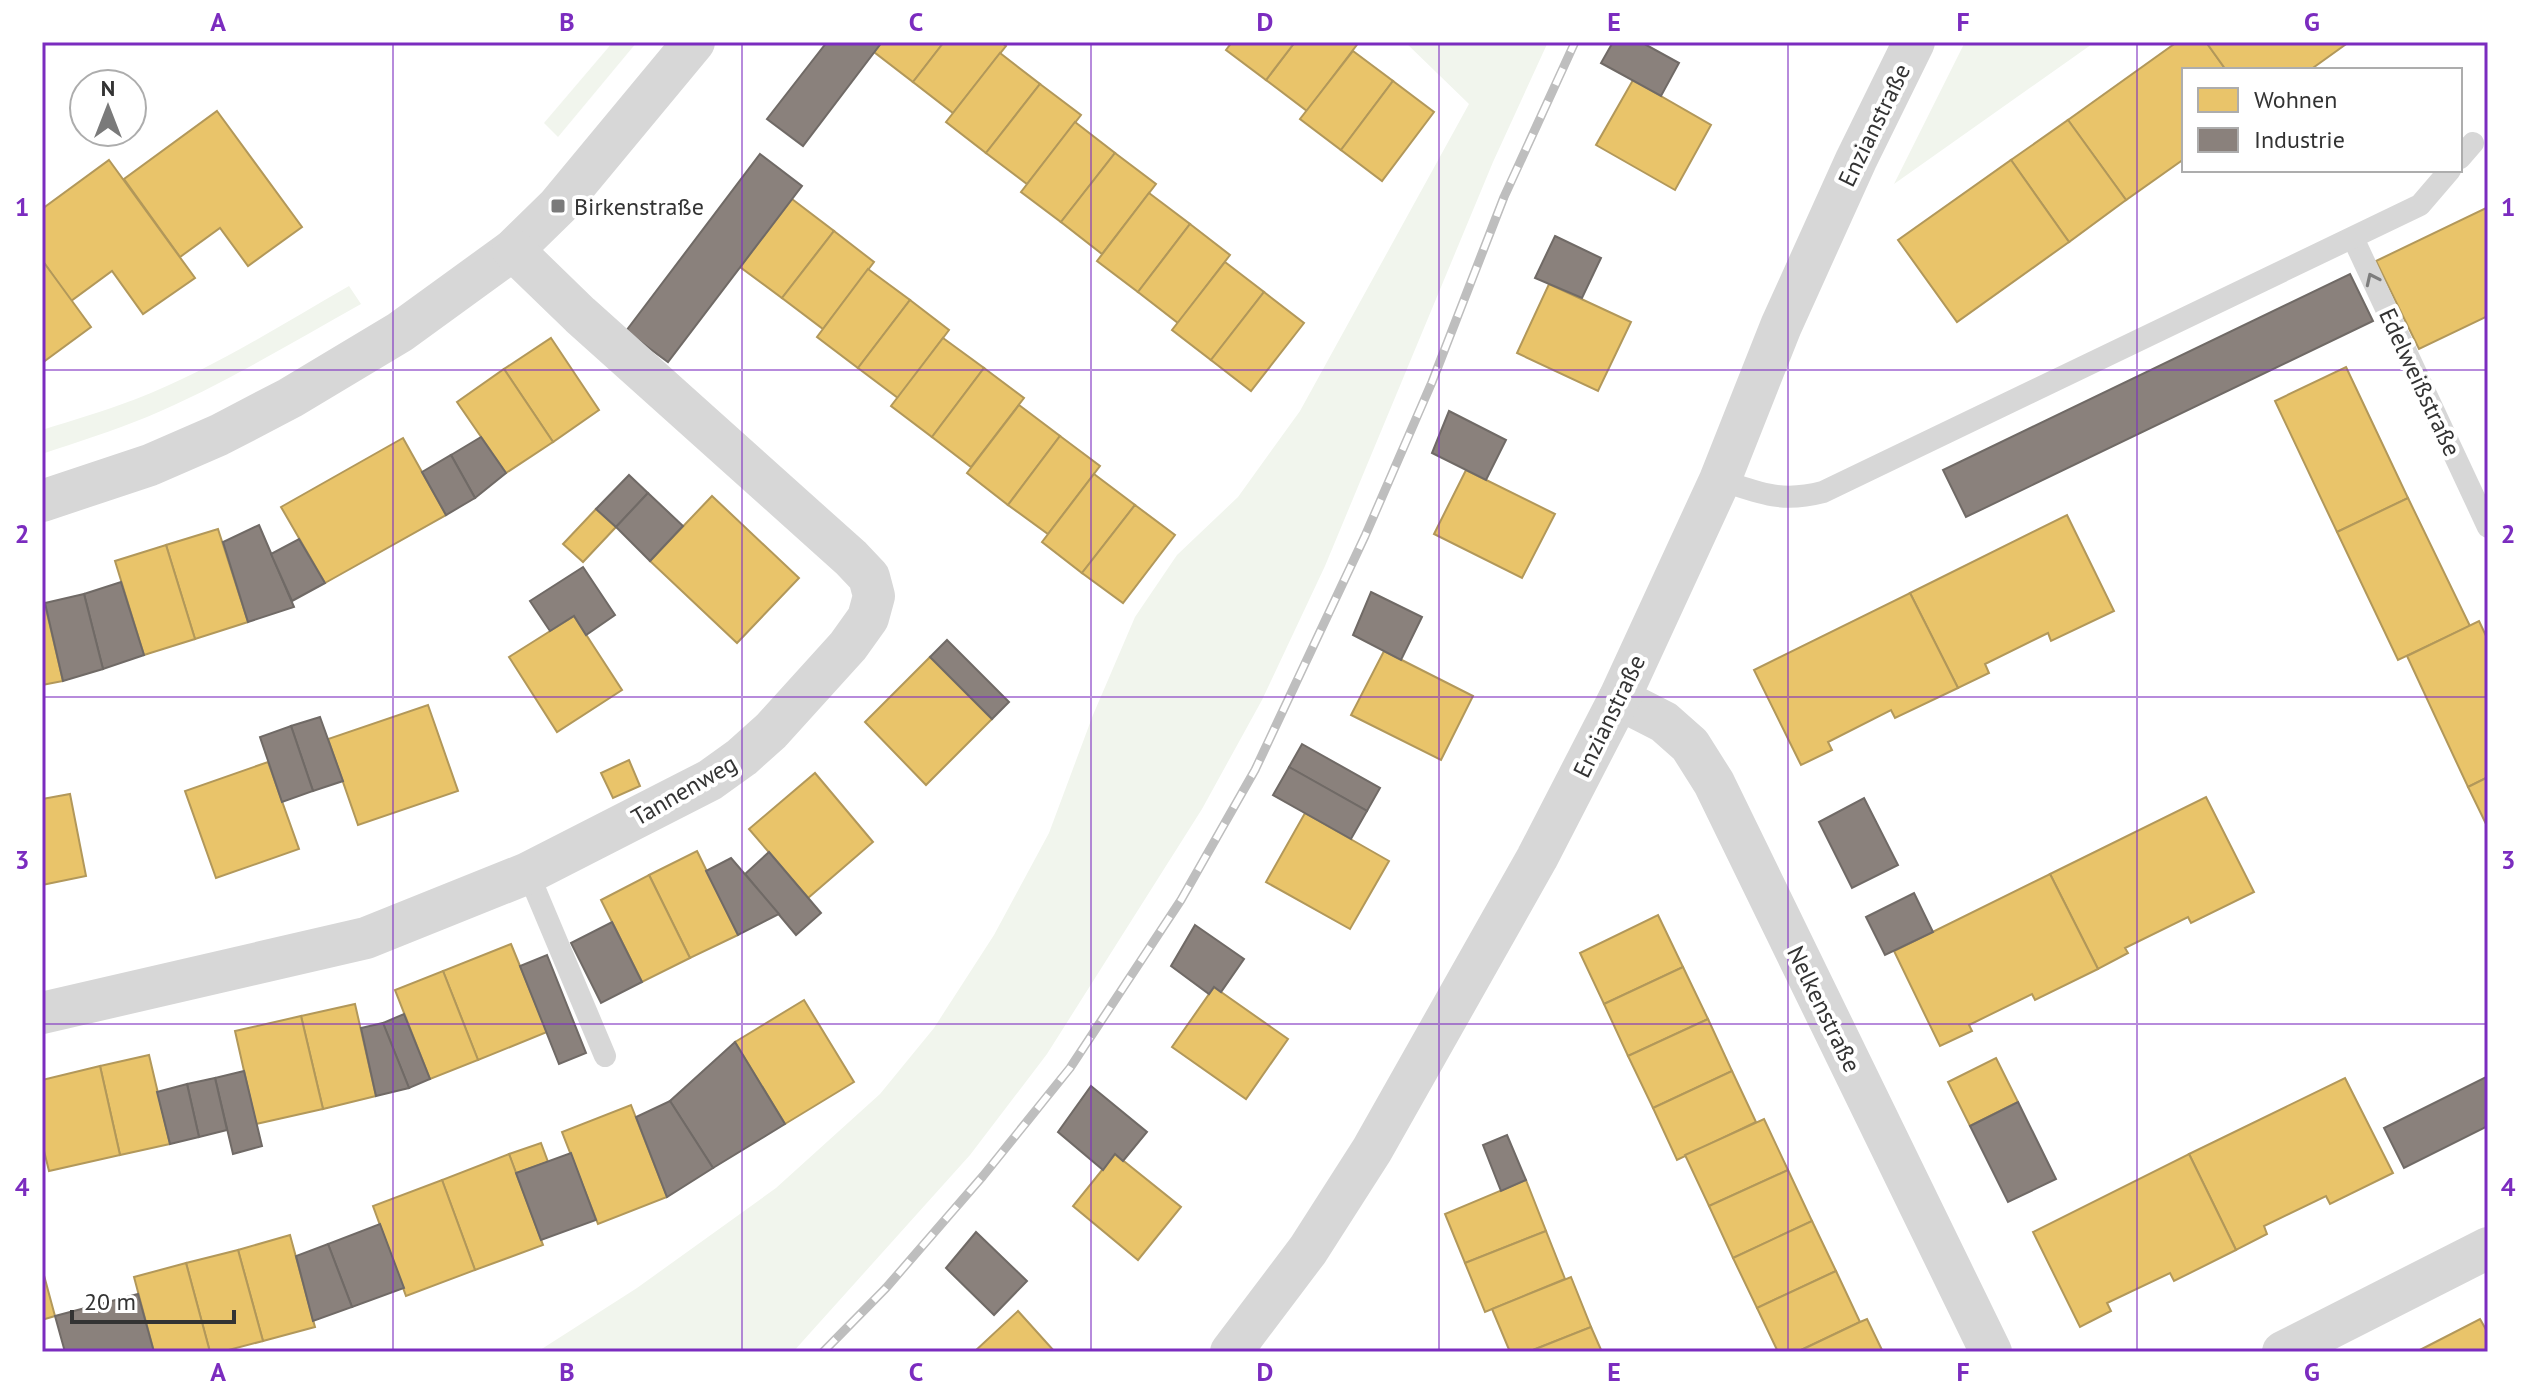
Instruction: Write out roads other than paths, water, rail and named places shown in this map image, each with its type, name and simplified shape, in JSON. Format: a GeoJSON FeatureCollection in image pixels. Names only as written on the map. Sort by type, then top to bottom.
{"type":"FeatureCollection","features":[{"type":"Feature","properties":{"kind":"street"},"geometry":{"type":"LineString","coordinates":[[42,501],[150,465],[219,435],[290,398],[400,332],[513,250],[558,206],[694,42]]}},
{"type":"Feature","properties":{"kind":"street","name":"Enzianstraße"},"geometry":{"type":"LineString","coordinates":[[1231,1352],[1308,1250],[1372,1150],[1537,858],[1619,699],[1720,480],[1781,326],[1856,160],[1914,42]]}},
{"type":"Feature","properties":{"kind":"street","name":"Tannenweg"},"geometry":{"type":"LineString","coordinates":[[42,1013],[338,946],[391,929],[528,873],[669,803],[742,757],[771,731],[848,646],[868,618],[874,596],[869,577],[851,558],[580,315],[513,250]]}},
{"type":"Feature","properties":{"kind":"street","name":"Nelkenstraße"},"geometry":{"type":"LineString","coordinates":[[1619,699],[1664,722],[1690,745],[1714,783],[1991,1352]]}},
{"type":"Feature","properties":{"kind":"street"},"geometry":{"type":"LineString","coordinates":[[2283,1352],[2488,1248]]}},
{"type":"Feature","properties":{"kind":"lane"},"geometry":{"type":"LineString","coordinates":[[1720,480],[1769,496],[1798,498],[1823,492],[2420,205],[2448,172]]}},
{"type":"Feature","properties":{"kind":"lane","name":"Edelweißstraße"},"geometry":{"type":"LineString","coordinates":[[2353,238],[2488,527]]}},
{"type":"Feature","properties":{"kind":"lane"},"geometry":{"type":"LineString","coordinates":[[528,873],[605,1056]]}},
{"type":"Feature","properties":{"kind":"railway"},"geometry":{"type":"LineString","coordinates":[[823,1352],[886,1288],[983,1176],[1070,1068],[1181,900],[1255,770],[1365,536],[1432,382],[1504,197],[1575,42]]}},
{"type":"Feature","properties":{"kind":"place","name":"Birkenstraße"},"geometry":{"type":"Point","coordinates":[558,206]}}]}
